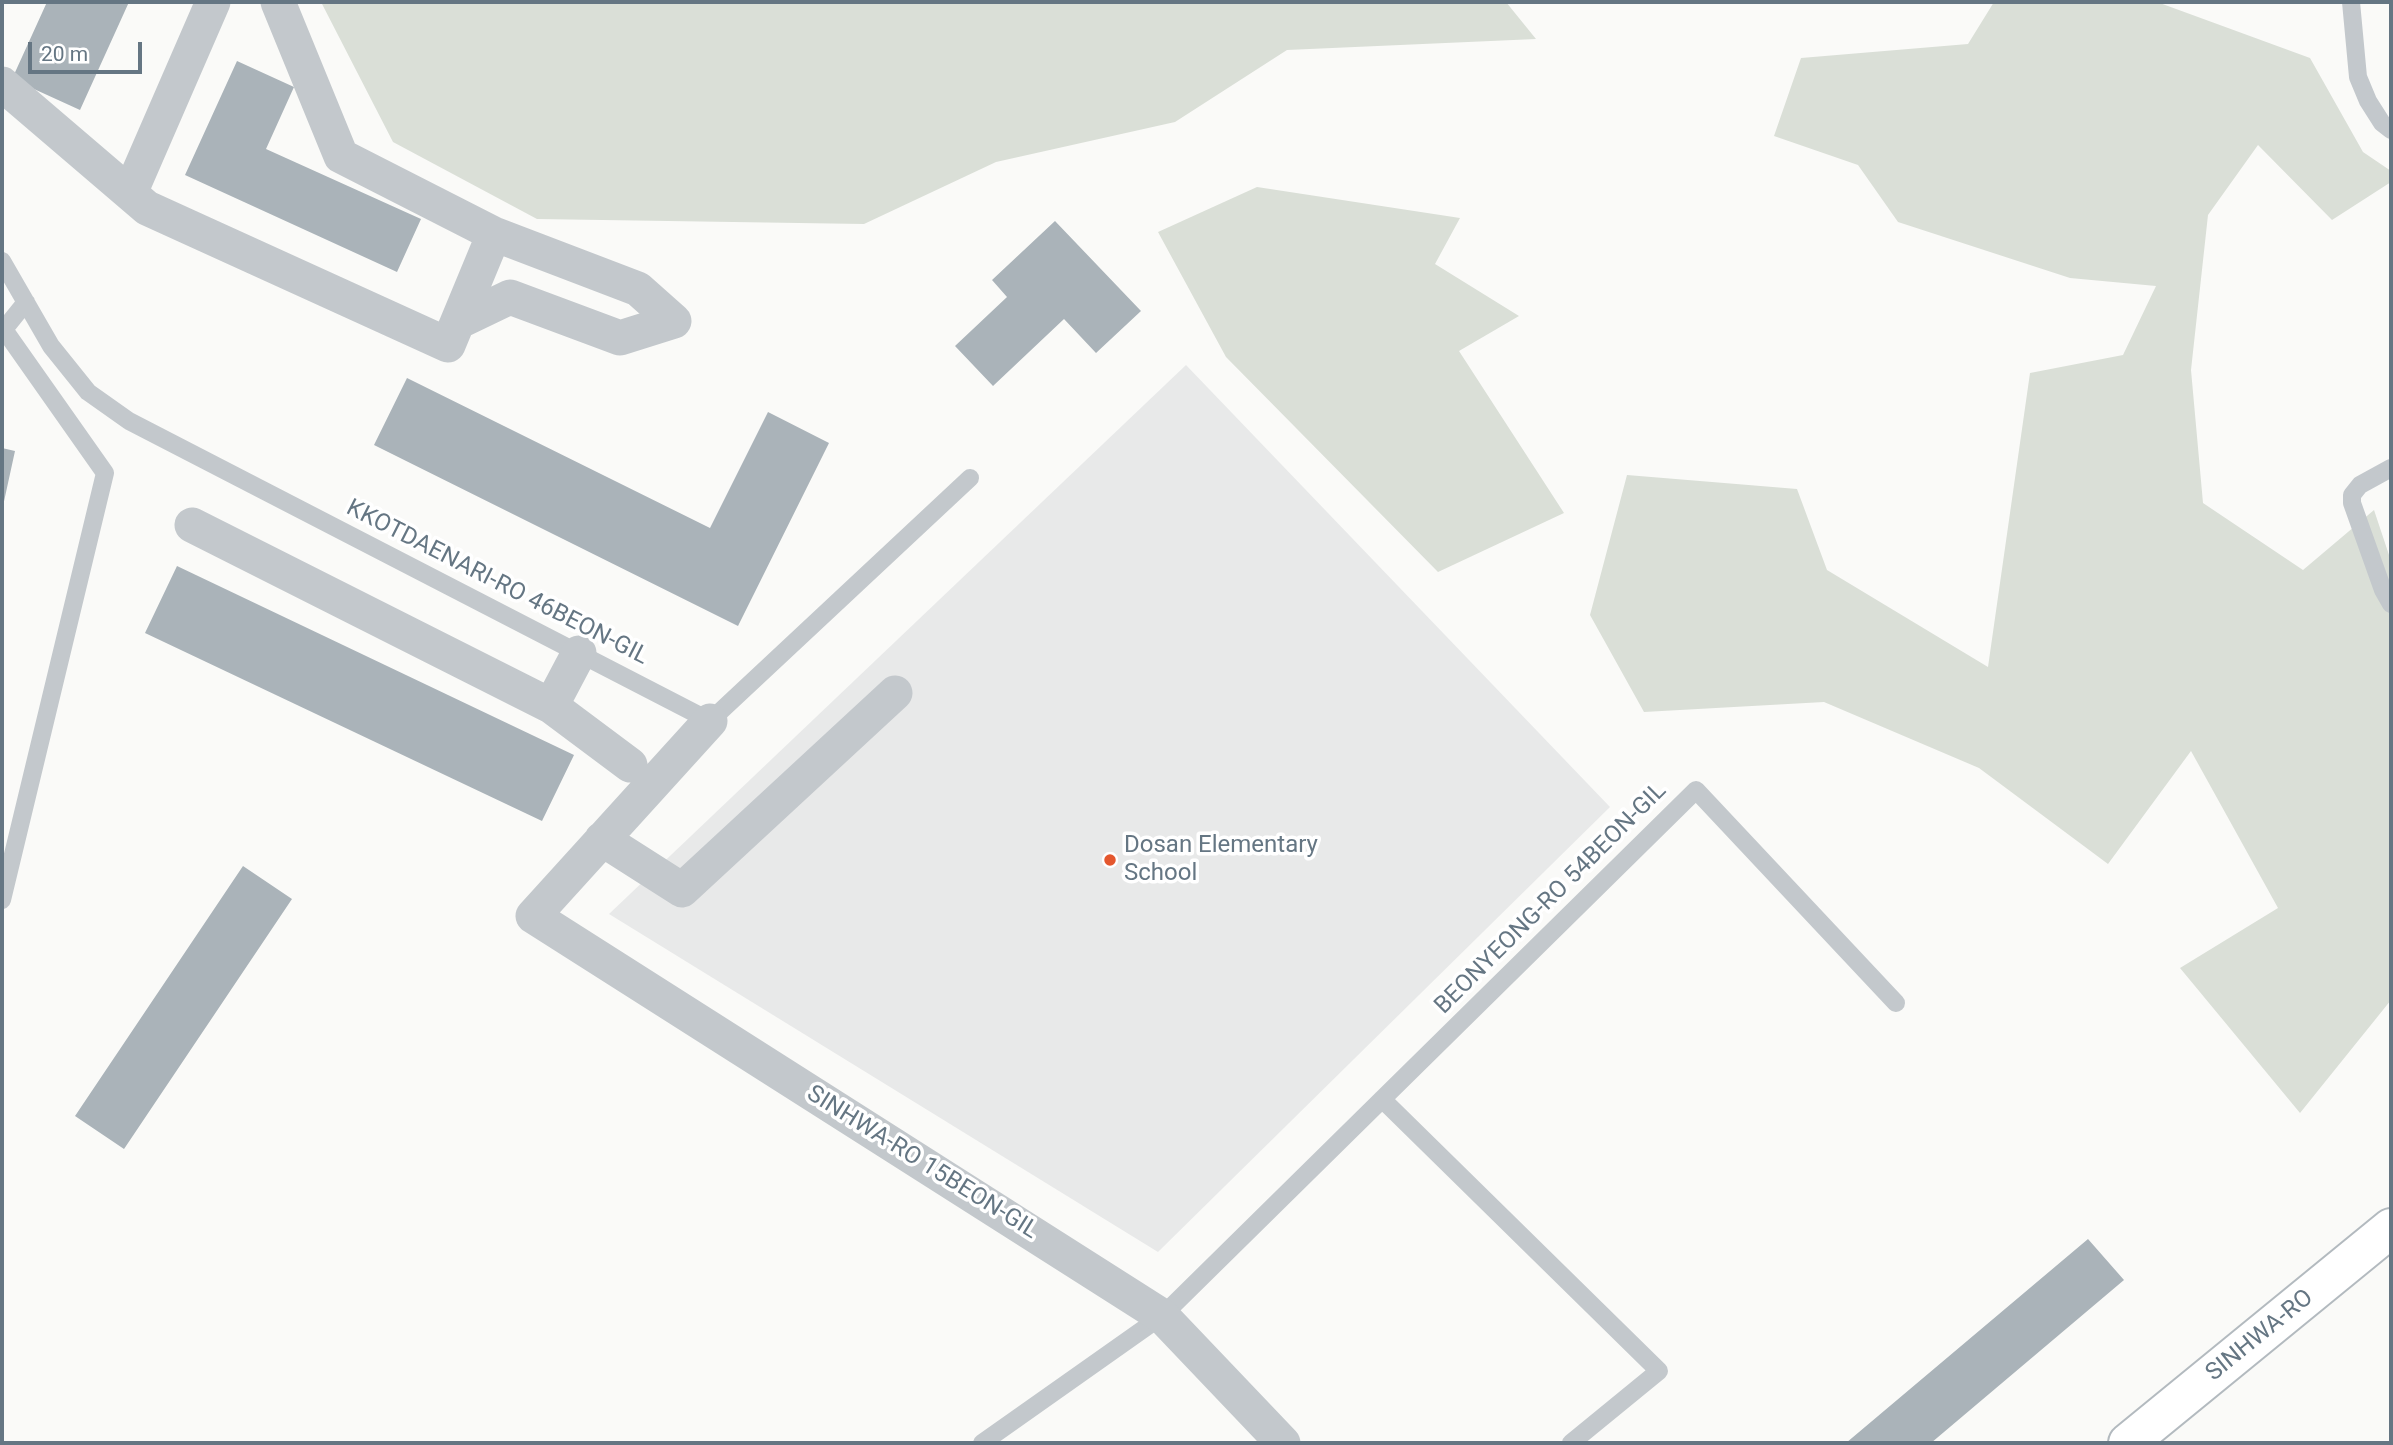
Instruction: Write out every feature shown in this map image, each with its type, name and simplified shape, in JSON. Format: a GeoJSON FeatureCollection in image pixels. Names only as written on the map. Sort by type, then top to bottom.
{"type":"FeatureCollection","features":[{"type":"Feature","properties":{"kind":"main road","name":"SINHWA-RO"},"geometry":{"type":"LineString","coordinates":[[2128,1443],[2391,1228]]}},
{"type":"Feature","properties":{"kind":"street"},"geometry":{"type":"LineString","coordinates":[[130,193],[213,2]]}},
{"type":"Feature","properties":{"kind":"street"},"geometry":{"type":"LineString","coordinates":[[278,2],[341,156],[494,234],[638,289],[674,321],[620,338],[510,297],[458,322]]}},
{"type":"Feature","properties":{"kind":"street"},"geometry":{"type":"LineString","coordinates":[[2,84],[147,208],[448,345],[494,234]]}},
{"type":"Feature","properties":{"kind":"street"},"geometry":{"type":"LineString","coordinates":[[192,525],[551,706],[630,765]]}},
{"type":"Feature","properties":{"kind":"street"},"geometry":{"type":"LineString","coordinates":[[551,706],[579,653]]}},
{"type":"Feature","properties":{"kind":"street"},"geometry":{"type":"LineString","coordinates":[[710,721],[602,839],[682,890],[895,693]]}},
{"type":"Feature","properties":{"kind":"street","name":"SINHWA-RO 15BEON-GIL"},"geometry":{"type":"LineString","coordinates":[[602,839],[533,916],[1162,1317],[1283,1443]]}},
{"type":"Feature","properties":{"kind":"lane"},"geometry":{"type":"LineString","coordinates":[[2351,2],[2358,77],[2368,101],[2382,123],[2391,130]]}},
{"type":"Feature","properties":{"kind":"lane","name":"KKOTDAENARI-RO 46BEON-GIL"},"geometry":{"type":"LineString","coordinates":[[2,261],[51,346],[88,392],[129,421],[710,721]]}},
{"type":"Feature","properties":{"kind":"lane"},"geometry":{"type":"LineString","coordinates":[[2,900],[105,473],[3,332],[26,302]]}},
{"type":"Feature","properties":{"kind":"lane"},"geometry":{"type":"LineString","coordinates":[[2391,468],[2360,485],[2352,495],[2352,503],[2383,590],[2391,604]]}},
{"type":"Feature","properties":{"kind":"lane"},"geometry":{"type":"LineString","coordinates":[[710,721],[971,478]]}},
{"type":"Feature","properties":{"kind":"lane","name":"BEONYEONG-RO 54BEON-GIL"},"geometry":{"type":"LineString","coordinates":[[982,1443],[1162,1317],[1696,790],[1896,1003]]}},
{"type":"Feature","properties":{"kind":"lane"},"geometry":{"type":"LineString","coordinates":[[1382,1099],[1659,1371],[1571,1443]]}},
{"type":"Feature","properties":{"kind":"shaded area"},"geometry":{"type":"Polygon","coordinates":[[[321,2],[1506,2],[1536,39],[1287,50],[1175,122],[996,162],[864,224],[537,219],[393,142],[321,2]]]}},
{"type":"Feature","properties":{"kind":"shaded area"},"geometry":{"type":"Polygon","coordinates":[[[1994,2],[2157,2],[2310,58],[2363,152],[2391,171],[2391,182],[2332,220],[2258,145],[2208,215],[2191,370],[2203,503],[2303,570],[2374,510],[2391,561],[2391,1000],[2300,1113],[2180,968],[2278,908],[2191,751],[2108,864],[1979,768],[1824,702],[1644,712],[1590,615],[1627,475],[1797,489],[1827,570],[1988,667],[2030,373],[2123,355],[2156,286],[2070,278],[1898,222],[1858,165],[1774,136],[1801,58],[1968,44],[1994,2]]]}},
{"type":"Feature","properties":{"kind":"shaded area"},"geometry":{"type":"Polygon","coordinates":[[[1257,187],[1460,218],[1435,264],[1519,316],[1459,351],[1564,513],[1438,572],[1226,357],[1158,232],[1257,187]]]}},
{"type":"Feature","properties":{"kind":"shaded area","name":"Dosan Elementary School"},"geometry":{"type":"Polygon","coordinates":[[[1186,365],[1610,807],[1158,1252],[609,914],[1186,365]]]}},
{"type":"Feature","properties":{"kind":"building"},"geometry":{"type":"Polygon","coordinates":[[[47,2],[129,2],[80,110],[12,79],[47,2]]]}},
{"type":"Feature","properties":{"kind":"building"},"geometry":{"type":"Polygon","coordinates":[[[237,61],[294,87],[266,149],[421,219],[397,272],[185,175],[237,61]]]}},
{"type":"Feature","properties":{"kind":"building"},"geometry":{"type":"Polygon","coordinates":[[[1055,221],[1141,311],[1096,353],[1064,319],[993,386],[955,346],[1007,297],[992,280],[1055,221]]]}},
{"type":"Feature","properties":{"kind":"building"},"geometry":{"type":"Polygon","coordinates":[[[407,378],[710,528],[768,412],[829,443],[738,626],[374,445],[407,378]]]}},
{"type":"Feature","properties":{"kind":"building"},"geometry":{"type":"Polygon","coordinates":[[[2,448],[15,451],[3,506],[2,505],[2,448]]]}},
{"type":"Feature","properties":{"kind":"building"},"geometry":{"type":"Polygon","coordinates":[[[177,566],[574,755],[542,821],[145,633],[177,566]]]}},
{"type":"Feature","properties":{"kind":"building"},"geometry":{"type":"Polygon","coordinates":[[[243,866],[292,899],[124,1149],[75,1116],[243,866]]]}},
{"type":"Feature","properties":{"kind":"building"},"geometry":{"type":"Polygon","coordinates":[[[2088,1239],[2124,1280],[1931,1443],[1846,1443],[2088,1239]]]}},
{"type":"Feature","properties":{"kind":"place","name":"Dosan Elementary School"},"geometry":{"type":"Point","coordinates":[1110,860]}}]}
